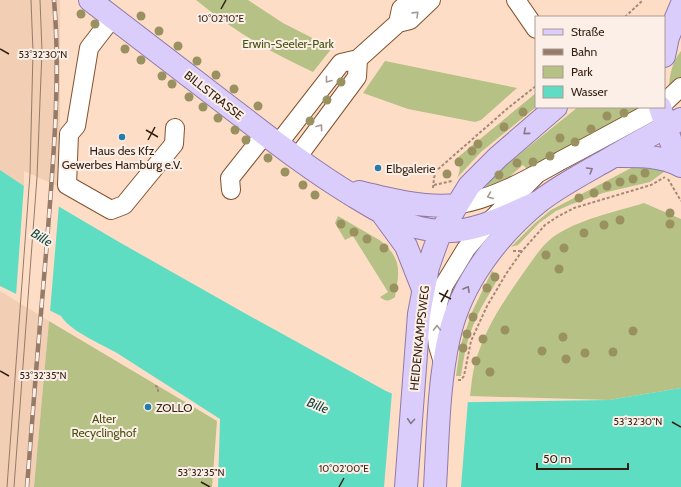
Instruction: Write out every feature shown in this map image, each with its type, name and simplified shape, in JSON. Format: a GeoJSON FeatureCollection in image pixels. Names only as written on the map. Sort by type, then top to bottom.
{"type":"FeatureCollection","features":[{"type":"Feature","properties":{"kind":"main road","name":"BILLSTRASSE"},"geometry":{"type":"LineString","coordinates":[[90,0],[296,159],[382,214],[404,224],[441,231],[466,229],[540,201]]}},
{"type":"Feature","properties":{"kind":"main road"},"geometry":{"type":"LineString","coordinates":[[663,16],[681,4]]}},
{"type":"Feature","properties":{"kind":"main road"},"geometry":{"type":"LineString","coordinates":[[665,51],[668,37],[681,4]]}},
{"type":"Feature","properties":{"kind":"main road"},"geometry":{"type":"LineString","coordinates":[[665,68],[671,54],[681,39]]}},
{"type":"Feature","properties":{"kind":"main road","name":"HEIDENKAMPSWEG"},"geometry":{"type":"LineString","coordinates":[[406,487],[419,314],[428,267],[441,231],[469,186],[498,157],[555,108]]}},
{"type":"Feature","properties":{"kind":"main road"},"geometry":{"type":"LineString","coordinates":[[435,487],[442,375],[449,336],[455,315],[464,294],[484,260],[505,234],[540,201],[566,183],[614,156],[666,115],[671,142],[681,162]]}},
{"type":"Feature","properties":{"kind":"main road"},"geometry":{"type":"LineString","coordinates":[[614,156],[651,156],[673,162],[681,166]]}},
{"type":"Feature","properties":{"kind":"main road","name":"BILLSTRASSE"},"geometry":{"type":"LineString","coordinates":[[340,188],[397,201],[428,206],[456,205]]}},
{"type":"Feature","properties":{"kind":"main road"},"geometry":{"type":"LineString","coordinates":[[382,214],[406,246],[423,288]]}},
{"type":"Feature","properties":{"kind":"street"},"geometry":{"type":"LineString","coordinates":[[398,23],[401,9],[411,0]]}},
{"type":"Feature","properties":{"kind":"street"},"geometry":{"type":"LineString","coordinates":[[231,190],[230,178],[271,139],[341,63],[358,60],[398,23],[410,20],[431,0]]}},
{"type":"Feature","properties":{"kind":"street"},"geometry":{"type":"LineString","coordinates":[[516,0],[535,28]]}},
{"type":"Feature","properties":{"kind":"street"},"geometry":{"type":"LineString","coordinates":[[113,17],[89,48],[76,126],[69,134],[67,185],[111,210],[124,205],[174,144],[175,128]]}},
{"type":"Feature","properties":{"kind":"street"},"geometry":{"type":"LineString","coordinates":[[296,159],[357,77],[358,60]]}},
{"type":"Feature","properties":{"kind":"street"},"geometry":{"type":"LineString","coordinates":[[665,102],[681,87]]}},
{"type":"Feature","properties":{"kind":"street"},"geometry":{"type":"LineString","coordinates":[[665,106],[681,99]]}},
{"type":"Feature","properties":{"kind":"street"},"geometry":{"type":"LineString","coordinates":[[456,205],[490,196],[666,115]]}},
{"type":"Feature","properties":{"kind":"street"},"geometry":{"type":"LineString","coordinates":[[442,375],[436,329],[437,308],[441,295],[454,268],[466,249],[490,221],[538,173]]}},
{"type":"Feature","properties":{"kind":"path"},"geometry":{"type":"LineString","coordinates":[[626,16],[643,0]]}},
{"type":"Feature","properties":{"kind":"path"},"geometry":{"type":"LineString","coordinates":[[428,206],[436,171],[508,108],[535,87]]}},
{"type":"Feature","properties":{"kind":"path"},"geometry":{"type":"LineString","coordinates":[[442,375],[461,380],[464,376],[472,341],[487,306],[522,251],[545,226],[557,217],[574,208],[651,185],[667,176],[681,201]]}},
{"type":"Feature","properties":{"kind":"path"},"geometry":{"type":"LineString","coordinates":[[434,185],[452,181],[455,182]]}},
{"type":"Feature","properties":{"kind":"path"},"geometry":{"type":"LineString","coordinates":[[155,386],[158,387],[158,393]]}},
{"type":"Feature","properties":{"kind":"shaded area"},"geometry":{"type":"Polygon","coordinates":[[[0,0],[60,0],[60,187],[24,171],[24,186],[0,170],[0,0]]]}},
{"type":"Feature","properties":{"kind":"shaded area"},"geometry":{"type":"Polygon","coordinates":[[[0,291],[49,321],[34,487],[0,487],[0,291]]]}},
{"type":"Feature","properties":{"kind":"green space","name":"Erwin-Seeler-Park"},"geometry":{"type":"Polygon","coordinates":[[[196,0],[248,0],[283,23],[332,48],[313,72],[252,40],[209,11],[196,0]]]}},
{"type":"Feature","properties":{"kind":"green space"},"geometry":{"type":"Polygon","coordinates":[[[681,51],[681,82],[669,90],[672,69],[675,60],[681,51]]]}},
{"type":"Feature","properties":{"kind":"green space"},"geometry":{"type":"Polygon","coordinates":[[[385,61],[517,88],[481,120],[475,122],[408,109],[363,93],[385,61]]]}},
{"type":"Feature","properties":{"kind":"green space"},"geometry":{"type":"Polygon","coordinates":[[[535,94],[535,108],[481,152],[457,178],[460,168],[457,158],[535,94]]]}},
{"type":"Feature","properties":{"kind":"green space"},"geometry":{"type":"Polygon","coordinates":[[[577,108],[642,108],[529,171],[523,165],[509,177],[488,188],[486,185],[506,165],[577,108]]]}},
{"type":"Feature","properties":{"kind":"green space"},"geometry":{"type":"Polygon","coordinates":[[[635,166],[668,169],[650,182],[603,193],[556,211],[539,223],[518,245],[511,247],[534,224],[551,210],[635,166]]]}},
{"type":"Feature","properties":{"kind":"green space"},"geometry":{"type":"Polygon","coordinates":[[[644,203],[681,219],[681,388],[609,400],[470,396],[475,362],[483,340],[511,290],[545,245],[553,237],[574,225],[644,203]]]}},
{"type":"Feature","properties":{"kind":"green space"},"geometry":{"type":"Polygon","coordinates":[[[338,216],[381,241],[393,254],[398,267],[398,280],[395,297],[386,300],[380,297],[388,292],[353,236],[345,240],[335,223],[338,216]]]}},
{"type":"Feature","properties":{"kind":"green space"},"geometry":{"type":"Polygon","coordinates":[[[492,271],[499,276],[481,308],[470,333],[461,376],[456,376],[460,347],[472,312],[492,271]]]}},
{"type":"Feature","properties":{"kind":"green space","name":"Alter Recyclinghof"},"geometry":{"type":"Polygon","coordinates":[[[49,321],[217,421],[212,487],[34,487],[49,321]]]}},
{"type":"Feature","properties":{"kind":"water","name":"Bille"},"geometry":{"type":"Polygon","coordinates":[[[0,170],[24,186],[119,242],[248,315],[386,391],[415,403],[609,400],[681,388],[681,487],[218,487],[220,419],[117,353],[78,332],[65,322],[61,316],[0,286],[0,170]]]}},
{"type":"Feature","properties":{"kind":"pier"},"geometry":{"type":"Polygon","coordinates":[[[24,184],[59,204],[50,312],[16,296],[24,184]]]}},
{"type":"Feature","properties":{"kind":"pier"},"geometry":{"type":"Polygon","coordinates":[[[392,392],[416,401],[468,400],[461,487],[384,487],[392,392]]]}},
{"type":"Feature","properties":{"kind":"tram line"},"geometry":{"type":"LineString","coordinates":[[7,487],[30,174],[33,52],[31,0]]}},
{"type":"Feature","properties":{"kind":"tram line"},"geometry":{"type":"LineString","coordinates":[[14,487],[37,177],[42,51],[40,0]]}},
{"type":"Feature","properties":{"kind":"railway"},"geometry":{"type":"LineString","coordinates":[[27,487],[54,151],[57,60],[54,0]]}},
{"type":"Feature","properties":{"kind":"place","name":"Haus des Kfz Gewerbes Hamburg e.V."},"geometry":{"type":"Point","coordinates":[122,137]}},
{"type":"Feature","properties":{"kind":"place","name":"Elbgalerie"},"geometry":{"type":"Point","coordinates":[378,168]}},
{"type":"Feature","properties":{"kind":"place","name":"ZOLLO"},"geometry":{"type":"Point","coordinates":[148,407]}}]}
